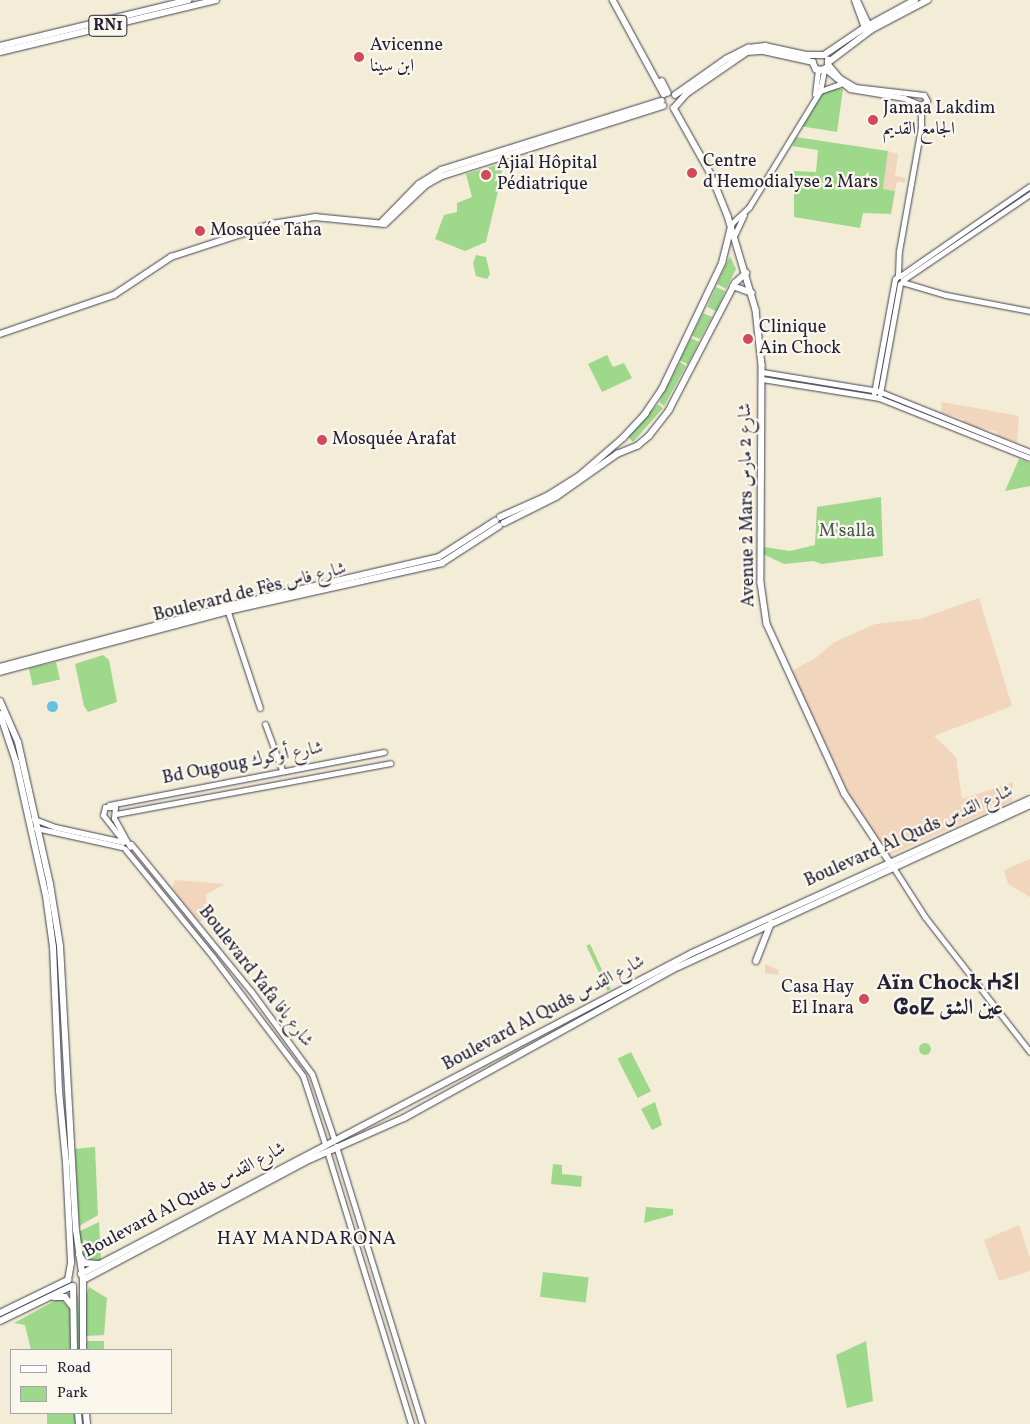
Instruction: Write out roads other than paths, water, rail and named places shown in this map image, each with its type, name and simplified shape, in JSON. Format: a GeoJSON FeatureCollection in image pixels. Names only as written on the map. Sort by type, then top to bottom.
{"type":"FeatureCollection","features":[{"type":"Feature","properties":{"kind":"main road","name":"RN1"},"geometry":{"type":"LineString","coordinates":[[0,46],[188,0]]}},
{"type":"Feature","properties":{"kind":"main road","name":"RN1"},"geometry":{"type":"LineString","coordinates":[[0,52],[216,0]]}},
{"type":"Feature","properties":{"kind":"main road"},"geometry":{"type":"LineString","coordinates":[[613,0],[666,94],[676,98]]}},
{"type":"Feature","properties":{"kind":"main road"},"geometry":{"type":"LineString","coordinates":[[617,0],[666,94],[662,104]]}},
{"type":"Feature","properties":{"kind":"main road"},"geometry":{"type":"LineString","coordinates":[[815,59],[915,0]]}},
{"type":"Feature","properties":{"kind":"main road"},"geometry":{"type":"LineString","coordinates":[[825,67],[868,29],[928,0]]}},
{"type":"Feature","properties":{"kind":"main road"},"geometry":{"type":"LineString","coordinates":[[0,334],[114,295],[171,257],[272,224],[315,217],[381,223],[393,218],[419,191],[442,176],[662,104],[674,108],[676,98],[747,52],[762,51],[815,59],[825,67]]}},
{"type":"Feature","properties":{"kind":"main road"},"geometry":{"type":"LineString","coordinates":[[824,55],[825,67]]}},
{"type":"Feature","properties":{"kind":"main road","name":"Avenue 2 Mars شارع 2 مارس"},"geometry":{"type":"LineString","coordinates":[[674,108],[710,174],[735,234],[752,293],[758,323],[762,376],[760,578],[764,616],[778,653],[845,794],[891,864]]}},
{"type":"Feature","properties":{"kind":"main road","name":"Boulevard de Fès شارع فاس"},"geometry":{"type":"LineString","coordinates":[[0,667],[237,604],[439,557],[547,496],[590,468],[650,408],[666,382],[722,263],[731,224]]}},
{"type":"Feature","properties":{"kind":"main road","name":"Boulevard de Fès شارع فاس"},"geometry":{"type":"LineString","coordinates":[[0,672],[228,612],[442,563],[500,522],[556,497],[617,454],[637,446],[649,436],[669,410],[733,286],[746,273]]}},
{"type":"Feature","properties":{"kind":"main road"},"geometry":{"type":"LineString","coordinates":[[733,286],[752,293]]}},
{"type":"Feature","properties":{"kind":"main road"},"geometry":{"type":"LineString","coordinates":[[0,701],[18,742],[34,829],[60,946],[81,1278],[83,1349]]}},
{"type":"Feature","properties":{"kind":"main road"},"geometry":{"type":"LineString","coordinates":[[0,714],[12,742],[32,819]]}},
{"type":"Feature","properties":{"kind":"main road","name":"Boulevard Al Quds شارع القدس"},"geometry":{"type":"LineString","coordinates":[[81,1278],[99,1264],[326,1147],[404,1118],[678,966],[1030,799]]}},
{"type":"Feature","properties":{"kind":"main road","name":"Boulevard Al Quds شارع القدس"},"geometry":{"type":"LineString","coordinates":[[335,1143],[692,953],[891,864],[1030,805]]}},
{"type":"Feature","properties":{"kind":"main road"},"geometry":{"type":"LineString","coordinates":[[34,829],[54,947],[74,1349]]}},
{"type":"Feature","properties":{"kind":"main road"},"geometry":{"type":"LineString","coordinates":[[756,961],[771,922]]}},
{"type":"Feature","properties":{"kind":"main road","name":"Boulevard Al Quds شارع القدس"},"geometry":{"type":"LineString","coordinates":[[81,1278],[326,1147]]}},
{"type":"Feature","properties":{"kind":"main road"},"geometry":{"type":"LineString","coordinates":[[78,1254],[85,1263],[99,1264]]}},
{"type":"Feature","properties":{"kind":"main road"},"geometry":{"type":"LineString","coordinates":[[0,1313],[81,1278]]}},
{"type":"Feature","properties":{"kind":"main road"},"geometry":{"type":"LineString","coordinates":[[0,1321],[48,1298],[71,1281],[81,1278]]}},
{"type":"Feature","properties":{"kind":"main road"},"geometry":{"type":"LineString","coordinates":[[48,1298],[65,1297],[73,1309]]}},
{"type":"Feature","properties":{"kind":"street"},"geometry":{"type":"LineString","coordinates":[[856,0],[868,29]]}},
{"type":"Feature","properties":{"kind":"street"},"geometry":{"type":"LineString","coordinates":[[825,67],[840,84],[861,93],[916,98],[927,97],[926,104],[921,105]]}},
{"type":"Feature","properties":{"kind":"street"},"geometry":{"type":"LineString","coordinates":[[735,234],[745,212],[820,91],[825,67]]}},
{"type":"Feature","properties":{"kind":"street"},"geometry":{"type":"LineString","coordinates":[[825,67],[855,87],[916,98],[921,105],[921,127],[898,254],[900,280],[877,394]]}},
{"type":"Feature","properties":{"kind":"street"},"geometry":{"type":"LineString","coordinates":[[814,99],[825,67]]}},
{"type":"Feature","properties":{"kind":"street"},"geometry":{"type":"LineString","coordinates":[[820,91],[840,84]]}},
{"type":"Feature","properties":{"kind":"street"},"geometry":{"type":"LineString","coordinates":[[900,280],[1030,186]]}},
{"type":"Feature","properties":{"kind":"street"},"geometry":{"type":"LineString","coordinates":[[900,280],[1030,194]]}},
{"type":"Feature","properties":{"kind":"street"},"geometry":{"type":"LineString","coordinates":[[731,224],[745,212]]}},
{"type":"Feature","properties":{"kind":"street"},"geometry":{"type":"LineString","coordinates":[[900,280],[946,295],[1030,311]]}},
{"type":"Feature","properties":{"kind":"street"},"geometry":{"type":"LineString","coordinates":[[762,376],[877,394],[1030,452]]}},
{"type":"Feature","properties":{"kind":"street"},"geometry":{"type":"LineString","coordinates":[[877,394],[1030,458]]}},
{"type":"Feature","properties":{"kind":"street"},"geometry":{"type":"LineString","coordinates":[[228,612],[260,708]]}},
{"type":"Feature","properties":{"kind":"street"},"geometry":{"type":"LineString","coordinates":[[265,724],[282,770]]}},
{"type":"Feature","properties":{"kind":"street","name":"Bd Ougoug شارع أوكوك"},"geometry":{"type":"LineString","coordinates":[[109,805],[282,770],[384,752]]}},
{"type":"Feature","properties":{"kind":"street","name":"Bd Ougoug شارع أوكوك"},"geometry":{"type":"LineString","coordinates":[[113,817],[390,763]]}},
{"type":"Feature","properties":{"kind":"street"},"geometry":{"type":"LineString","coordinates":[[109,805],[115,807],[113,817],[102,811],[109,805]]}},
{"type":"Feature","properties":{"kind":"street","name":"Boulevard Yafa شارع يافا"},"geometry":{"type":"LineString","coordinates":[[113,817],[114,828],[125,844],[304,1076],[411,1424]]}},
{"type":"Feature","properties":{"kind":"street","name":"Boulevard Yafa شارع يافا"},"geometry":{"type":"LineString","coordinates":[[113,817],[125,844],[246,984],[312,1074],[422,1424]]}},
{"type":"Feature","properties":{"kind":"street"},"geometry":{"type":"LineString","coordinates":[[32,819],[55,827],[125,844]]}},
{"type":"Feature","properties":{"kind":"street"},"geometry":{"type":"LineString","coordinates":[[103,838],[112,834],[114,828]]}},
{"type":"Feature","properties":{"kind":"street"},"geometry":{"type":"LineString","coordinates":[[34,829],[125,844]]}},
{"type":"Feature","properties":{"kind":"street","name":"Avenue 2 Mars شارع 2 مارس"},"geometry":{"type":"LineString","coordinates":[[891,864],[947,946],[1030,1052]]}},
{"type":"Feature","properties":{"kind":"water"},"geometry":{"type":"Polygon","coordinates":[[[50,701],[54,701],[57,706],[56,710],[50,711],[47,708],[47,704],[50,701]]]}},
{"type":"Feature","properties":{"kind":"place","name":"Avicenne ابن سينا"},"geometry":{"type":"Point","coordinates":[359,57]}},
{"type":"Feature","properties":{"kind":"place","name":"Jamaa Lakdim الجامع القديم"},"geometry":{"type":"Point","coordinates":[873,120]}},
{"type":"Feature","properties":{"kind":"place","name":"Centre d'Hemodialyse 2 Mars"},"geometry":{"type":"Point","coordinates":[692,173]}},
{"type":"Feature","properties":{"kind":"place","name":"Ajial Hôpital Pédiatrique"},"geometry":{"type":"Point","coordinates":[486,175]}},
{"type":"Feature","properties":{"kind":"place","name":"Mosquée Taha"},"geometry":{"type":"Point","coordinates":[200,231]}},
{"type":"Feature","properties":{"kind":"place","name":"Clinique Ain Chock"},"geometry":{"type":"Point","coordinates":[748,339]}},
{"type":"Feature","properties":{"kind":"place","name":"Mosquée Arafat"},"geometry":{"type":"Point","coordinates":[322,440]}},
{"type":"Feature","properties":{"kind":"place","name":"Casa Hay El Inara"},"geometry":{"type":"Point","coordinates":[864,999]}},
{"type":"Feature","properties":{"kind":"district","name":"Aïn Chock ⵄⵉⵏ ⵛⴰⵇ عين الشق"},"geometry":{"type":"Point","coordinates":[948,996]}},
{"type":"Feature","properties":{"kind":"district","name":"HAY MANDARONA"},"geometry":{"type":"Point","coordinates":[307,1240]}},
{"type":"Feature","properties":{"kind":"park label","name":"M'salla"},"geometry":{"type":"Point","coordinates":[847,532]}}]}
